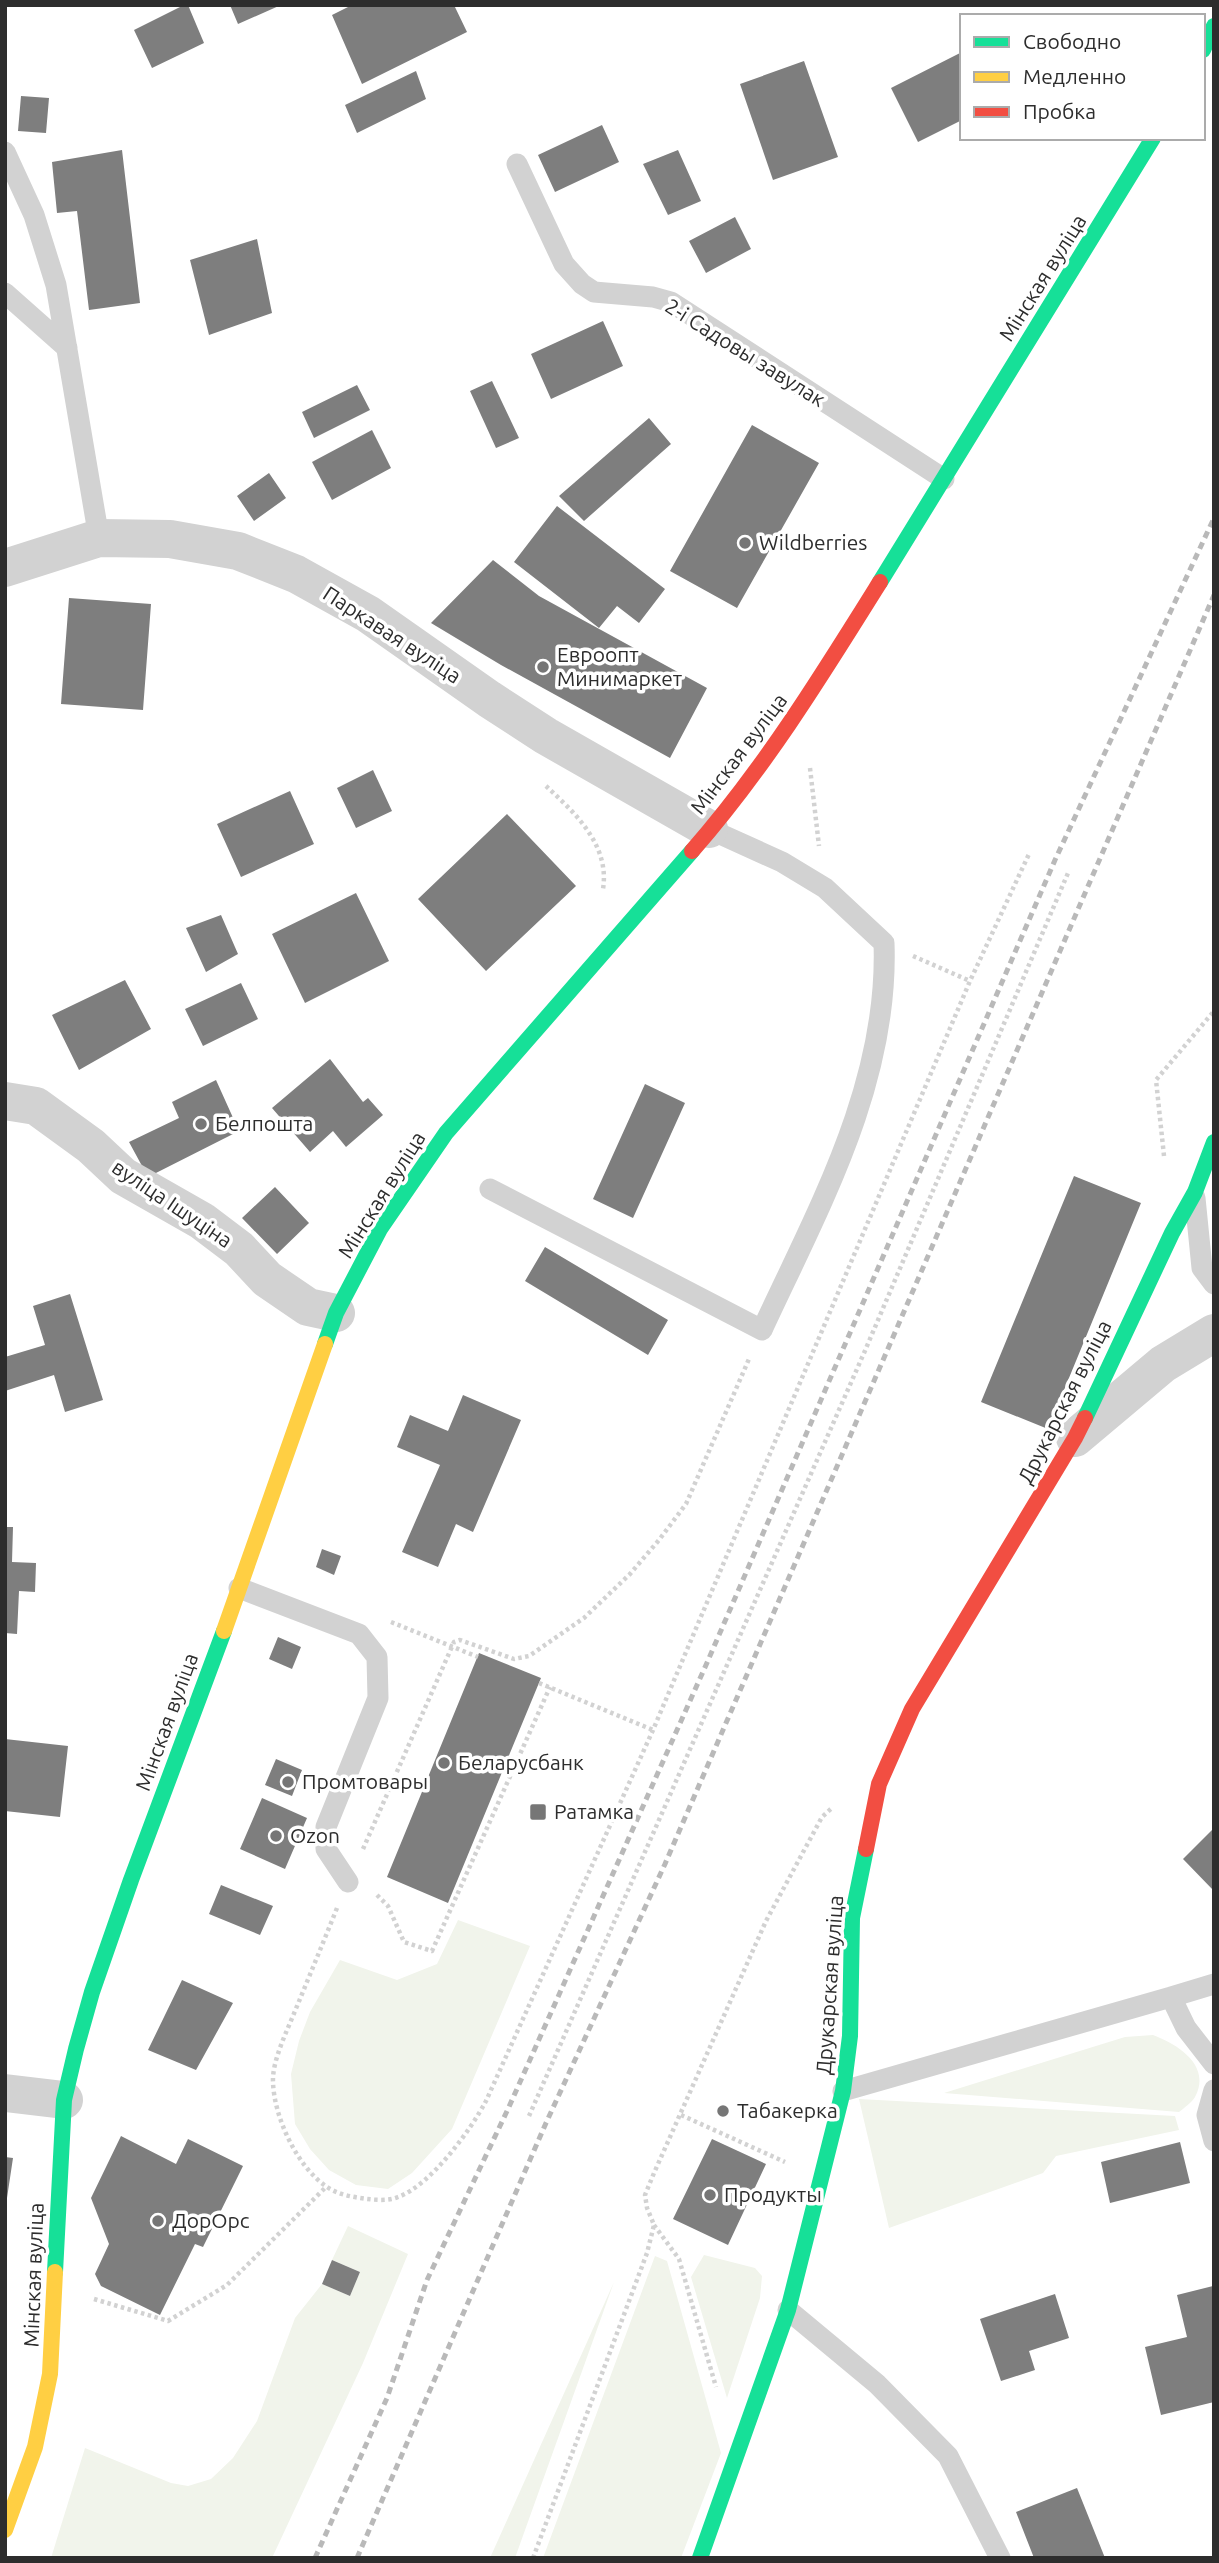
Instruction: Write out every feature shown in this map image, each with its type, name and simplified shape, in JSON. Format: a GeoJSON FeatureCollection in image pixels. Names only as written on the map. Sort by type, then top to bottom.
{"type":"FeatureCollection","features":[{"type":"Feature","properties":{"kind":"street"},"geometry":{"type":"LineString","coordinates":[[1205,46],[1214,26]]}},
{"type":"Feature","properties":{"kind":"street","name":"Мінская вуліца"},"geometry":{"type":"LineString","coordinates":[[5,2530],[35,2447],[50,2374],[65,2100],[76,2049],[92,1992],[336,1312],[380,1228],[446,1133],[730,807],[814,688],[1152,140]]}},
{"type":"Feature","properties":{"kind":"street","name":"Паркавая вуліца"},"geometry":{"type":"LineString","coordinates":[[5,568],[99,538],[170,539],[238,551],[296,574],[368,614],[546,736],[709,830]]}},
{"type":"Feature","properties":{"kind":"street","name":"вуліца Ішуціна"},"geometry":{"type":"LineString","coordinates":[[5,1101],[36,1106],[91,1146],[123,1175],[202,1221],[239,1249],[267,1279],[308,1307],[336,1312]]}},
{"type":"Feature","properties":{"kind":"street","name":"Друкарская вуліца"},"geometry":{"type":"LineString","coordinates":[[700,2558],[788,2310],[843,2091],[850,2035],[852,1918],[879,1784],[912,1709],[1075,1438],[1172,1234],[1195,1192],[1214,1142]]}},
{"type":"Feature","properties":{"kind":"street"},"geometry":{"type":"LineString","coordinates":[[1075,1438],[1163,1364],[1214,1333]]}},
{"type":"Feature","properties":{"kind":"street"},"geometry":{"type":"LineString","coordinates":[[5,2093],[65,2100]]}},
{"type":"Feature","properties":{"kind":"lane"},"geometry":{"type":"LineString","coordinates":[[5,152],[33,215],[52,273],[99,538]]}},
{"type":"Feature","properties":{"kind":"lane","name":"2-і Садовы завулак"},"geometry":{"type":"LineString","coordinates":[[517,164],[564,264],[582,284],[594,292],[653,297],[671,302],[944,479]]}},
{"type":"Feature","properties":{"kind":"lane"},"geometry":{"type":"LineString","coordinates":[[5,293],[67,348]]}},
{"type":"Feature","properties":{"kind":"lane"},"geometry":{"type":"LineString","coordinates":[[491,1189],[762,1330],[843,1154],[867,1082],[881,1020],[885,979],[884,943],[825,888],[782,862],[709,830]]}},
{"type":"Feature","properties":{"kind":"lane"},"geometry":{"type":"LineString","coordinates":[[1195,1192],[1202,1268],[1214,1284]]}},
{"type":"Feature","properties":{"kind":"lane"},"geometry":{"type":"LineString","coordinates":[[239,1588],[359,1634],[377,1657],[378,1698],[326,1827],[326,1849],[348,1882]]}},
{"type":"Feature","properties":{"kind":"lane"},"geometry":{"type":"LineString","coordinates":[[843,2091],[1214,1984]]}},
{"type":"Feature","properties":{"kind":"lane"},"geometry":{"type":"LineString","coordinates":[[1171,1997],[1186,2028],[1214,2064]]}},
{"type":"Feature","properties":{"kind":"lane"},"geometry":{"type":"LineString","coordinates":[[1214,2090],[1207,2115],[1214,2141]]}},
{"type":"Feature","properties":{"kind":"lane"},"geometry":{"type":"LineString","coordinates":[[788,2310],[877,2384],[948,2456],[1000,2558]]}},
{"type":"Feature","properties":{"kind":"path"},"geometry":{"type":"LineString","coordinates":[[810,756],[810,780],[825,888]]}},
{"type":"Feature","properties":{"kind":"path"},"geometry":{"type":"LineString","coordinates":[[542,782],[593,836],[601,859],[604,881],[602,894]]}},
{"type":"Feature","properties":{"kind":"path"},"geometry":{"type":"LineString","coordinates":[[762,1330],[686,1504],[630,1574],[584,1618],[530,1656],[514,1659],[460,1640],[454,1642],[348,1882],[284,2038],[272,2079],[275,2106],[283,2132],[304,2164],[326,2187],[348,2197],[380,2200],[397,2198],[420,2186],[473,2126],[653,1730],[970,981],[1029,854]]}},
{"type":"Feature","properties":{"kind":"path"},"geometry":{"type":"LineString","coordinates":[[529,2116],[864,1353],[1068,873]]}},
{"type":"Feature","properties":{"kind":"path"},"geometry":{"type":"LineString","coordinates":[[884,943],[970,981]]}},
{"type":"Feature","properties":{"kind":"path"},"geometry":{"type":"LineString","coordinates":[[1156,1080],[1214,1011]]}},
{"type":"Feature","properties":{"kind":"path"},"geometry":{"type":"LineString","coordinates":[[452,1646],[478,1657]]}},
{"type":"Feature","properties":{"kind":"path"},"geometry":{"type":"LineString","coordinates":[[539,1683],[653,1730]]}},
{"type":"Feature","properties":{"kind":"path"},"geometry":{"type":"LineString","coordinates":[[348,1882],[378,1896],[388,1906],[404,1942],[432,1951],[550,1687]]}},
{"type":"Feature","properties":{"kind":"path"},"geometry":{"type":"LineString","coordinates":[[718,2392],[679,2259],[654,2225],[645,2195],[766,1921],[822,1817],[846,1796],[879,1784]]}},
{"type":"Feature","properties":{"kind":"path"},"geometry":{"type":"LineString","coordinates":[[681,2115],[821,2179]]}},
{"type":"Feature","properties":{"kind":"path"},"geometry":{"type":"LineString","coordinates":[[56,2290],[168,2321],[227,2285],[326,2187]]}},
{"type":"Feature","properties":{"kind":"path"},"geometry":{"type":"LineString","coordinates":[[533,2558],[647,2253],[654,2225]]}},
{"type":"Feature","properties":{"kind":"shaded area"},"geometry":{"type":"Polygon","coordinates":[[[458,1920],[530,1946],[452,2129],[412,2173],[388,2189],[356,2185],[329,2170],[310,2149],[295,2124],[291,2074],[310,2012],[340,1960],[397,1980],[437,1964],[458,1920]]]}},
{"type":"Feature","properties":{"kind":"shaded area"},"geometry":{"type":"Polygon","coordinates":[[[1153,2035],[1181,2050],[1196,2066],[1199,2086],[1195,2097],[1179,2112],[944,2093],[1125,2037],[1153,2035]]]}},
{"type":"Feature","properties":{"kind":"shaded area"},"geometry":{"type":"Polygon","coordinates":[[[859,2099],[1175,2116],[1179,2130],[1056,2156],[1043,2173],[889,2228],[859,2099]]]}},
{"type":"Feature","properties":{"kind":"shaded area"},"geometry":{"type":"Polygon","coordinates":[[[348,2226],[408,2254],[363,2363],[272,2558],[51,2558],[85,2448],[171,2483],[188,2486],[211,2479],[233,2458],[257,2421],[295,2318],[322,2284],[350,2296],[360,2272],[332,2260],[348,2226]]]}},
{"type":"Feature","properties":{"kind":"shaded area"},"geometry":{"type":"Polygon","coordinates":[[[704,2255],[755,2268],[762,2276],[760,2298],[727,2398],[691,2277],[704,2255]]]}},
{"type":"Feature","properties":{"kind":"shaded area"},"geometry":{"type":"Polygon","coordinates":[[[655,2256],[667,2261],[721,2453],[681,2558],[543,2558],[655,2256]]]}},
{"type":"Feature","properties":{"kind":"shaded area"},"geometry":{"type":"Polygon","coordinates":[[[614,2282],[515,2558],[490,2558],[614,2282]]]}},
{"type":"Feature","properties":{"kind":"building"},"geometry":{"type":"Polygon","coordinates":[[[188,5],[204,43],[152,68],[134,30],[188,5]]]}},
{"type":"Feature","properties":{"kind":"building"},"geometry":{"type":"Polygon","coordinates":[[[230,5],[281,5],[238,24],[230,5]]]}},
{"type":"Feature","properties":{"kind":"building"},"geometry":{"type":"Polygon","coordinates":[[[352,5],[454,5],[467,32],[362,84],[332,15],[352,5]]]}},
{"type":"Feature","properties":{"kind":"building"},"geometry":{"type":"Polygon","coordinates":[[[960,53],[960,121],[918,142],[891,88],[960,53]]]}},
{"type":"Feature","properties":{"kind":"building"},"geometry":{"type":"Polygon","coordinates":[[[804,61],[838,157],[773,180],[740,84],[804,61]]]}},
{"type":"Feature","properties":{"kind":"building"},"geometry":{"type":"Polygon","coordinates":[[[416,71],[426,99],[357,133],[345,105],[416,71]]]}},
{"type":"Feature","properties":{"kind":"building"},"geometry":{"type":"Polygon","coordinates":[[[21,96],[49,98],[46,133],[18,131],[21,96]]]}},
{"type":"Feature","properties":{"kind":"building"},"geometry":{"type":"Polygon","coordinates":[[[602,125],[619,162],[555,192],[538,155],[602,125]]]}},
{"type":"Feature","properties":{"kind":"building"},"geometry":{"type":"Polygon","coordinates":[[[122,150],[140,303],[89,310],[77,211],[57,213],[52,162],[122,150]]]}},
{"type":"Feature","properties":{"kind":"building"},"geometry":{"type":"Polygon","coordinates":[[[678,150],[701,201],[668,215],[643,164],[678,150]]]}},
{"type":"Feature","properties":{"kind":"building"},"geometry":{"type":"Polygon","coordinates":[[[735,217],[751,249],[706,273],[689,241],[735,217]]]}},
{"type":"Feature","properties":{"kind":"building"},"geometry":{"type":"Polygon","coordinates":[[[257,239],[272,313],[209,335],[190,260],[257,239]]]}},
{"type":"Feature","properties":{"kind":"building"},"geometry":{"type":"Polygon","coordinates":[[[603,321],[623,366],[551,399],[531,354],[603,321]]]}},
{"type":"Feature","properties":{"kind":"building"},"geometry":{"type":"Polygon","coordinates":[[[492,381],[519,438],[496,448],[470,391],[492,381]]]}},
{"type":"Feature","properties":{"kind":"building"},"geometry":{"type":"Polygon","coordinates":[[[357,385],[370,410],[314,438],[302,412],[357,385]]]}},
{"type":"Feature","properties":{"kind":"building"},"geometry":{"type":"Polygon","coordinates":[[[649,418],[671,444],[584,521],[559,496],[649,418]]]}},
{"type":"Feature","properties":{"kind":"building"},"geometry":{"type":"Polygon","coordinates":[[[752,425],[819,463],[737,608],[670,571],[752,425]]]}},
{"type":"Feature","properties":{"kind":"building"},"geometry":{"type":"Polygon","coordinates":[[[372,430],[391,468],[332,500],[312,462],[372,430]]]}},
{"type":"Feature","properties":{"kind":"building"},"geometry":{"type":"Polygon","coordinates":[[[269,473],[286,498],[254,521],[237,496],[269,473]]]}},
{"type":"Feature","properties":{"kind":"building"},"geometry":{"type":"Polygon","coordinates":[[[557,506],[665,589],[639,623],[617,606],[599,628],[514,562],[557,506]]]}},
{"type":"Feature","properties":{"kind":"building"},"geometry":{"type":"Polygon","coordinates":[[[493,560],[539,596],[707,688],[670,758],[501,665],[431,623],[493,560]]]}},
{"type":"Feature","properties":{"kind":"building"},"geometry":{"type":"Polygon","coordinates":[[[69,598],[151,604],[143,710],[61,704],[69,598]]]}},
{"type":"Feature","properties":{"kind":"building"},"geometry":{"type":"Polygon","coordinates":[[[373,770],[392,811],[356,828],[337,788],[373,770]]]}},
{"type":"Feature","properties":{"kind":"building"},"geometry":{"type":"Polygon","coordinates":[[[290,791],[314,844],[241,877],[217,824],[290,791]]]}},
{"type":"Feature","properties":{"kind":"building"},"geometry":{"type":"Polygon","coordinates":[[[507,814],[576,886],[486,971],[418,899],[507,814]]]}},
{"type":"Feature","properties":{"kind":"building"},"geometry":{"type":"Polygon","coordinates":[[[356,893],[389,961],[305,1003],[272,934],[356,893]]]}},
{"type":"Feature","properties":{"kind":"building"},"geometry":{"type":"Polygon","coordinates":[[[221,915],[238,954],[206,972],[186,928],[221,915]]]}},
{"type":"Feature","properties":{"kind":"building"},"geometry":{"type":"Polygon","coordinates":[[[125,980],[151,1029],[79,1070],[52,1015],[125,980]]]}},
{"type":"Feature","properties":{"kind":"building"},"geometry":{"type":"Polygon","coordinates":[[[241,983],[258,1019],[203,1046],[185,1009],[241,983]]]}},
{"type":"Feature","properties":{"kind":"building"},"geometry":{"type":"Polygon","coordinates":[[[330,1059],[363,1102],[368,1098],[383,1115],[346,1147],[333,1131],[310,1152],[272,1108],[330,1059]]]}},
{"type":"Feature","properties":{"kind":"building","name":"Белпошта"},"geometry":{"type":"Polygon","coordinates":[[[216,1080],[239,1131],[148,1177],[129,1142],[179,1118],[172,1102],[216,1080]]]}},
{"type":"Feature","properties":{"kind":"building"},"geometry":{"type":"Polygon","coordinates":[[[645,1084],[685,1103],[633,1218],[593,1199],[645,1084]]]}},
{"type":"Feature","properties":{"kind":"building"},"geometry":{"type":"Polygon","coordinates":[[[1074,1176],[1141,1203],[1048,1429],[981,1402],[1074,1176]]]}},
{"type":"Feature","properties":{"kind":"building"},"geometry":{"type":"Polygon","coordinates":[[[275,1187],[309,1223],[277,1254],[242,1218],[275,1187]]]}},
{"type":"Feature","properties":{"kind":"building"},"geometry":{"type":"Polygon","coordinates":[[[545,1247],[668,1320],[648,1355],[525,1281],[545,1247]]]}},
{"type":"Feature","properties":{"kind":"building"},"geometry":{"type":"Polygon","coordinates":[[[70,1294],[103,1400],[65,1412],[54,1375],[5,1391],[5,1357],[45,1345],[33,1306],[70,1294]]]}},
{"type":"Feature","properties":{"kind":"building"},"geometry":{"type":"Polygon","coordinates":[[[463,1395],[521,1420],[473,1532],[456,1524],[438,1567],[402,1552],[440,1465],[397,1447],[410,1415],[448,1431],[463,1395]]]}},
{"type":"Feature","properties":{"kind":"building"},"geometry":{"type":"Polygon","coordinates":[[[5,1527],[13,1527],[12,1562],[36,1563],[35,1592],[19,1591],[17,1634],[5,1633],[5,1527]]]}},
{"type":"Feature","properties":{"kind":"building"},"geometry":{"type":"Polygon","coordinates":[[[322,1549],[341,1556],[334,1575],[316,1567],[322,1549]]]}},
{"type":"Feature","properties":{"kind":"building"},"geometry":{"type":"Polygon","coordinates":[[[278,1637],[301,1647],[292,1669],[269,1659],[278,1637]]]}},
{"type":"Feature","properties":{"kind":"building","name":"Ратамка"},"geometry":{"type":"Polygon","coordinates":[[[479,1653],[541,1678],[448,1903],[387,1877],[479,1653]]]}},
{"type":"Feature","properties":{"kind":"building"},"geometry":{"type":"Polygon","coordinates":[[[5,1739],[68,1746],[60,1817],[5,1811],[5,1739]]]}},
{"type":"Feature","properties":{"kind":"building"},"geometry":{"type":"Polygon","coordinates":[[[276,1759],[302,1770],[292,1796],[265,1785],[276,1759]]]}},
{"type":"Feature","properties":{"kind":"building"},"geometry":{"type":"Polygon","coordinates":[[[262,1798],[307,1818],[285,1869],[240,1849],[262,1798]]]}},
{"type":"Feature","properties":{"kind":"building"},"geometry":{"type":"Polygon","coordinates":[[[1214,1828],[1214,1891],[1183,1859],[1214,1828]]]}},
{"type":"Feature","properties":{"kind":"building"},"geometry":{"type":"Polygon","coordinates":[[[221,1885],[273,1906],[260,1935],[209,1914],[221,1885]]]}},
{"type":"Feature","properties":{"kind":"building"},"geometry":{"type":"Polygon","coordinates":[[[182,1980],[233,2003],[196,2070],[148,2050],[182,1980]]]}},
{"type":"Feature","properties":{"kind":"building","name":"ДорОрс"},"geometry":{"type":"Polygon","coordinates":[[[121,2136],[176,2164],[188,2139],[243,2166],[203,2247],[195,2244],[160,2315],[101,2286],[95,2274],[109,2244],[91,2198],[121,2136]]]}},
{"type":"Feature","properties":{"kind":"building"},"geometry":{"type":"Polygon","coordinates":[[[712,2139],[766,2164],[728,2245],[673,2219],[712,2139]]]}},
{"type":"Feature","properties":{"kind":"building"},"geometry":{"type":"Polygon","coordinates":[[[1180,2142],[1190,2183],[1110,2203],[1101,2162],[1180,2142]]]}},
{"type":"Feature","properties":{"kind":"building"},"geometry":{"type":"Polygon","coordinates":[[[5,2157],[13,2158],[7,2198],[5,2198],[5,2157]]]}},
{"type":"Feature","properties":{"kind":"building"},"geometry":{"type":"Polygon","coordinates":[[[332,2260],[360,2272],[350,2296],[322,2284],[332,2260]]]}},
{"type":"Feature","properties":{"kind":"building"},"geometry":{"type":"Polygon","coordinates":[[[1213,2286],[1214,2402],[1161,2415],[1145,2347],[1187,2337],[1177,2295],[1213,2286]]]}},
{"type":"Feature","properties":{"kind":"building"},"geometry":{"type":"Polygon","coordinates":[[[1055,2294],[1069,2338],[1029,2351],[1035,2370],[1001,2381],[980,2319],[1055,2294]]]}},
{"type":"Feature","properties":{"kind":"building"},"geometry":{"type":"Polygon","coordinates":[[[1077,2488],[1105,2558],[1034,2558],[1016,2512],[1077,2488]]]}},
{"type":"Feature","properties":{"kind":"railway"},"geometry":{"type":"LineString","coordinates":[[315,2558],[387,2398],[427,2280],[508,2109],[706,1665],[1055,860],[1214,518]]}},
{"type":"Feature","properties":{"kind":"railway"},"geometry":{"type":"LineString","coordinates":[[357,2558],[546,2123],[665,1864],[1214,595]]}},
{"type":"Feature","properties":{"kind":"traffic: fast"},"geometry":{"type":"LineString","coordinates":[[1205,46],[1214,26]]}},
{"type":"Feature","properties":{"kind":"traffic: fast"},"geometry":{"type":"LineString","coordinates":[[880,582],[1152,140]]}},
{"type":"Feature","properties":{"kind":"traffic: fast"},"geometry":{"type":"LineString","coordinates":[[325,1344],[336,1313],[380,1229],[446,1133],[692,851]]}},
{"type":"Feature","properties":{"kind":"traffic: fast"},"geometry":{"type":"LineString","coordinates":[[1085,1418],[1172,1233],[1195,1192],[1214,1142]]}},
{"type":"Feature","properties":{"kind":"traffic: fast"},"geometry":{"type":"LineString","coordinates":[[55,2272],[64,2100],[76,2049],[92,1992],[131,1880],[224,1631]]}},
{"type":"Feature","properties":{"kind":"traffic: fast"},"geometry":{"type":"LineString","coordinates":[[700,2558],[788,2310],[843,2091],[850,2036],[852,1918],[866,1849]]}},
{"type":"Feature","properties":{"kind":"traffic: slow"},"geometry":{"type":"LineString","coordinates":[[224,1631],[325,1344]]}},
{"type":"Feature","properties":{"kind":"traffic: slow"},"geometry":{"type":"LineString","coordinates":[[5,2530],[35,2447],[50,2374],[55,2272]]}},
{"type":"Feature","properties":{"kind":"traffic: jam"},"geometry":{"type":"LineString","coordinates":[[692,851],[768,754],[880,582]]}},
{"type":"Feature","properties":{"kind":"traffic: jam"},"geometry":{"type":"LineString","coordinates":[[866,1849],[879,1784],[912,1709],[1085,1418]]}},
{"type":"Feature","properties":{"kind":"place","name":"Wildberries"},"geometry":{"type":"Point","coordinates":[745,543]}},
{"type":"Feature","properties":{"kind":"place","name":"Евроопт Минимаркет"},"geometry":{"type":"Point","coordinates":[543,667]}},
{"type":"Feature","properties":{"kind":"place","name":"Белпошта"},"geometry":{"type":"Point","coordinates":[201,1124]}},
{"type":"Feature","properties":{"kind":"place","name":"Беларусбанк"},"geometry":{"type":"Point","coordinates":[444,1763]}},
{"type":"Feature","properties":{"kind":"place","name":"Промтовары"},"geometry":{"type":"Point","coordinates":[288,1782]}},
{"type":"Feature","properties":{"kind":"place","name":"Ратамка"},"geometry":{"type":"Point","coordinates":[538,1812]}},
{"type":"Feature","properties":{"kind":"place","name":"Ozon"},"geometry":{"type":"Point","coordinates":[276,1836]}},
{"type":"Feature","properties":{"kind":"place","name":"Табакерка"},"geometry":{"type":"Point","coordinates":[723,2111]}},
{"type":"Feature","properties":{"kind":"place","name":"Продукты"},"geometry":{"type":"Point","coordinates":[710,2195]}},
{"type":"Feature","properties":{"kind":"place","name":"ДорОрс"},"geometry":{"type":"Point","coordinates":[158,2221]}}]}
